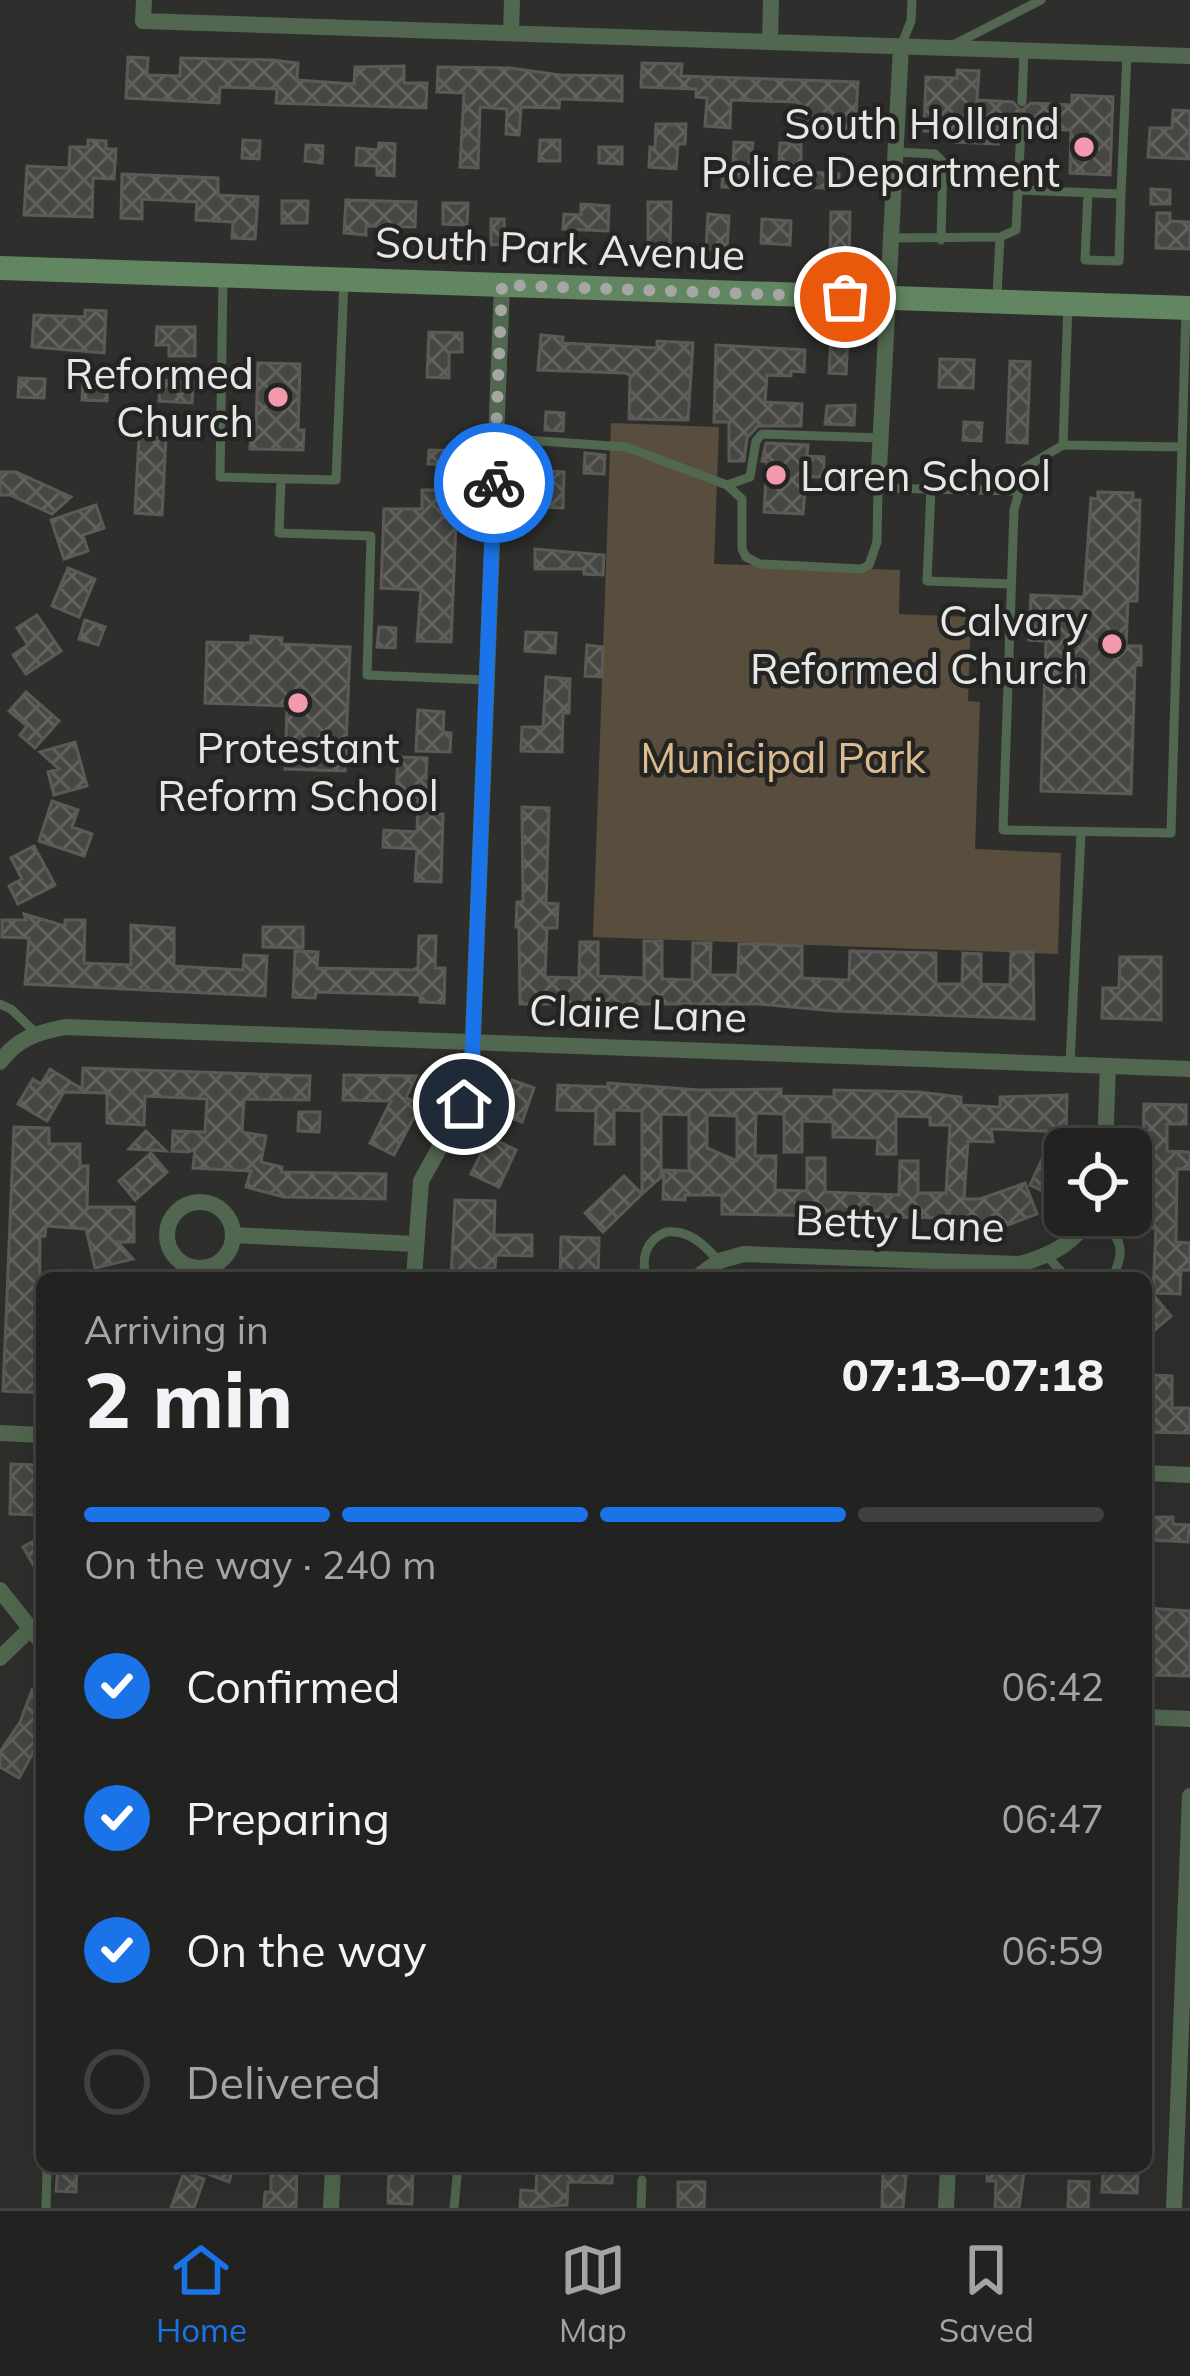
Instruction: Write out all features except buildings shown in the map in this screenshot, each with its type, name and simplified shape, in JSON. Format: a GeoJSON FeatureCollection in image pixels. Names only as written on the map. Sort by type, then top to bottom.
{"type":"FeatureCollection","features":[{"type":"Feature","properties":{"kind":"street"},"geometry":{"type":"LineString","coordinates":[[144,0],[143,21],[1190,56]]}},
{"type":"Feature","properties":{"kind":"street"},"geometry":{"type":"LineString","coordinates":[[511,33],[512,0]]}},
{"type":"Feature","properties":{"kind":"street"},"geometry":{"type":"LineString","coordinates":[[770,42],[771,0]]}},
{"type":"Feature","properties":{"kind":"street"},"geometry":{"type":"LineString","coordinates":[[878,488],[901,46]]}},
{"type":"Feature","properties":{"kind":"street","name":"South Park Avenue"},"geometry":{"type":"LineString","coordinates":[[0,268],[1188,308]]}},
{"type":"Feature","properties":{"kind":"street"},"geometry":{"type":"LineString","coordinates":[[414,1272],[422,1181],[464,1104],[472,1044],[502,285]]}},
{"type":"Feature","properties":{"kind":"street","name":"Claire Lane"},"geometry":{"type":"LineString","coordinates":[[0,1062],[15,1043],[65,1027],[1190,1069]]}},
{"type":"Feature","properties":{"kind":"street"},"geometry":{"type":"LineString","coordinates":[[1106,1128],[1108,1066]]}},
{"type":"Feature","properties":{"kind":"street"},"geometry":{"type":"LineString","coordinates":[[206,1202],[226,1214],[233,1235],[219,1262],[199,1268],[179,1261],[167,1244],[166,1233],[184,1205],[206,1202]]}},
{"type":"Feature","properties":{"kind":"street"},"geometry":{"type":"LineString","coordinates":[[233,1235],[416,1244]]}},
{"type":"Feature","properties":{"kind":"street","name":"Betty Lane"},"geometry":{"type":"LineString","coordinates":[[719,1261],[744,1254],[1020,1264],[1047,1256],[1077,1236]]}},
{"type":"Feature","properties":{"kind":"street"},"geometry":{"type":"LineString","coordinates":[[704,1272],[719,1261]]}},
{"type":"Feature","properties":{"kind":"street"},"geometry":{"type":"LineString","coordinates":[[0,1433],[36,1435]]}},
{"type":"Feature","properties":{"kind":"street"},"geometry":{"type":"LineString","coordinates":[[1152,1473],[1190,1475]]}},
{"type":"Feature","properties":{"kind":"street"},"geometry":{"type":"LineString","coordinates":[[0,1590],[36,1637],[0,1658]]}},
{"type":"Feature","properties":{"kind":"street"},"geometry":{"type":"LineString","coordinates":[[1152,1718],[1190,1719]]}},
{"type":"Feature","properties":{"kind":"street"},"geometry":{"type":"LineString","coordinates":[[1174,2208],[1190,1796]]}},
{"type":"Feature","properties":{"kind":"street"},"geometry":{"type":"LineString","coordinates":[[331,2208],[333,2172]]}},
{"type":"Feature","properties":{"kind":"street"},"geometry":{"type":"LineString","coordinates":[[946,2208],[948,2172]]}},
{"type":"Feature","properties":{"kind":"lane"},"geometry":{"type":"LineString","coordinates":[[901,46],[911,21],[912,0]]}},
{"type":"Feature","properties":{"kind":"lane"},"geometry":{"type":"LineString","coordinates":[[947,48],[1041,0]]}},
{"type":"Feature","properties":{"kind":"lane"},"geometry":{"type":"LineString","coordinates":[[1022,102],[1024,50]]}},
{"type":"Feature","properties":{"kind":"lane"},"geometry":{"type":"LineString","coordinates":[[1088,194],[1085,260],[1118,261],[1127,54]]}},
{"type":"Feature","properties":{"kind":"lane"},"geometry":{"type":"LineString","coordinates":[[891,238],[1000,237],[1016,230],[1021,128]]}},
{"type":"Feature","properties":{"kind":"lane"},"geometry":{"type":"LineString","coordinates":[[896,152],[935,154],[943,162],[941,240]]}},
{"type":"Feature","properties":{"kind":"lane"},"geometry":{"type":"LineString","coordinates":[[1018,190],[1121,194]]}},
{"type":"Feature","properties":{"kind":"lane"},"geometry":{"type":"LineString","coordinates":[[997,302],[1000,237]]}},
{"type":"Feature","properties":{"kind":"lane"},"geometry":{"type":"LineString","coordinates":[[223,276],[220,477],[280,479],[336,480],[344,280]]}},
{"type":"Feature","properties":{"kind":"lane"},"geometry":{"type":"LineString","coordinates":[[1063,446],[1068,304]]}},
{"type":"Feature","properties":{"kind":"lane"},"geometry":{"type":"LineString","coordinates":[[1182,447],[1063,446],[1026,466],[1014,510],[1003,830],[1172,833],[1188,308]]}},
{"type":"Feature","properties":{"kind":"lane"},"geometry":{"type":"LineString","coordinates":[[727,485],[750,477],[756,441],[762,434],[880,438]]}},
{"type":"Feature","properties":{"kind":"lane"},"geometry":{"type":"LineString","coordinates":[[496,438],[626,447],[671,460],[727,485],[742,499],[742,549],[760,564],[869,565],[877,542],[878,488],[1019,491]]}},
{"type":"Feature","properties":{"kind":"lane"},"geometry":{"type":"LineString","coordinates":[[280,479],[279,533],[371,536],[367,675],[487,680]]}},
{"type":"Feature","properties":{"kind":"lane"},"geometry":{"type":"LineString","coordinates":[[931,489],[927,581],[1011,584]]}},
{"type":"Feature","properties":{"kind":"lane"},"geometry":{"type":"LineString","coordinates":[[1070,1064],[1081,832]]}},
{"type":"Feature","properties":{"kind":"lane"},"geometry":{"type":"LineString","coordinates":[[0,1004],[36,1033]]}},
{"type":"Feature","properties":{"kind":"lane"},"geometry":{"type":"LineString","coordinates":[[645,1272],[648,1245],[666,1232],[701,1242],[719,1261]]}},
{"type":"Feature","properties":{"kind":"lane"},"geometry":{"type":"LineString","coordinates":[[1111,1236],[1121,1249],[1115,1272]]}},
{"type":"Feature","properties":{"kind":"lane"},"geometry":{"type":"LineString","coordinates":[[1047,1256],[1062,1272]]}},
{"type":"Feature","properties":{"kind":"lane"},"geometry":{"type":"LineString","coordinates":[[46,2208],[47,2172]]}},
{"type":"Feature","properties":{"kind":"lane"},"geometry":{"type":"LineString","coordinates":[[454,2208],[457,2172]]}},
{"type":"Feature","properties":{"kind":"lane"},"geometry":{"type":"LineString","coordinates":[[641,2208],[642,2180]]}},
{"type":"Feature","properties":{"kind":"green space","name":"Municipal Park"},"geometry":{"type":"Polygon","coordinates":[[[611,423],[719,427],[714,564],[900,570],[899,614],[971,617],[968,701],[980,702],[975,849],[1061,853],[1058,954],[593,937],[611,423]]]}},
{"type":"Feature","properties":{"kind":"way so far"},"geometry":{"type":"LineString","coordinates":[[494,483],[502,285],[845,297]]}},
{"type":"Feature","properties":{"kind":"place","name":"South Holland Police Department"},"geometry":{"type":"Point","coordinates":[1084,147]}},
{"type":"Feature","properties":{"kind":"place","name":"Reformed Church"},"geometry":{"type":"Point","coordinates":[278,397]}},
{"type":"Feature","properties":{"kind":"place","name":"Laren School"},"geometry":{"type":"Point","coordinates":[776,475]}},
{"type":"Feature","properties":{"kind":"place","name":"Calvary Reformed Church"},"geometry":{"type":"Point","coordinates":[1112,644]}},
{"type":"Feature","properties":{"kind":"place","name":"Protestant Reform School"},"geometry":{"type":"Point","coordinates":[298,703]}},
{"type":"Feature","properties":{"kind":"route"},"geometry":{"type":"LineString","coordinates":[[464,1104],[472,1064],[494,483]]}}]}
